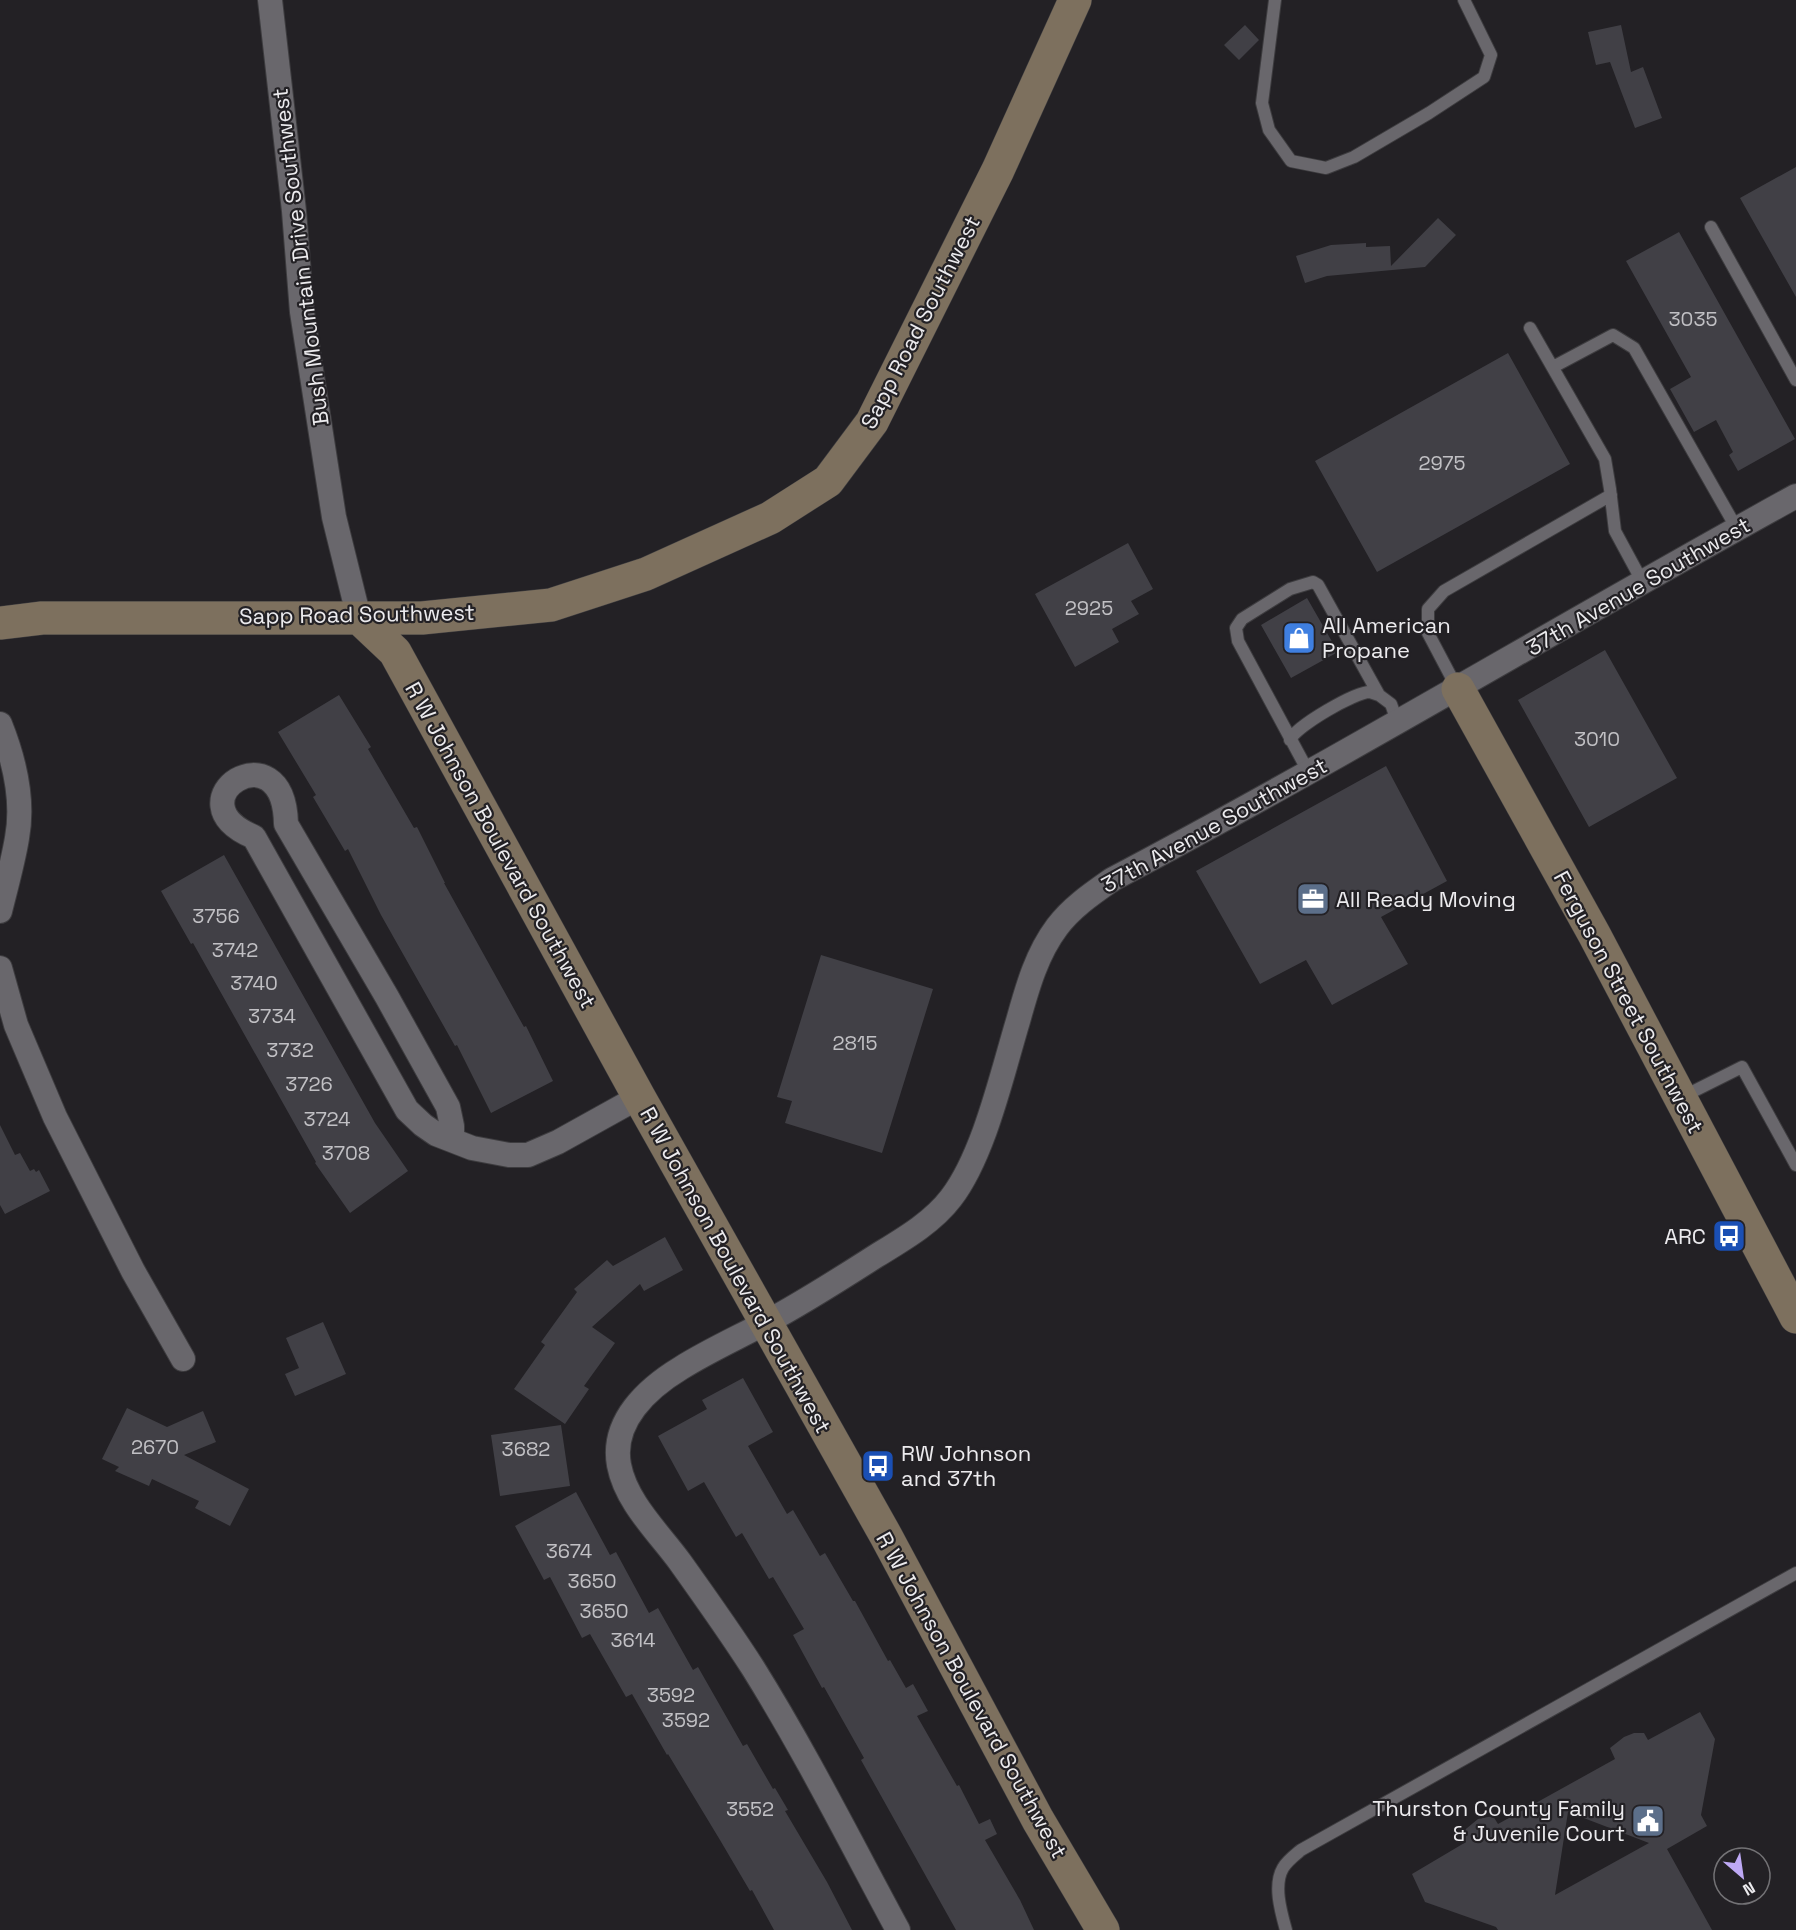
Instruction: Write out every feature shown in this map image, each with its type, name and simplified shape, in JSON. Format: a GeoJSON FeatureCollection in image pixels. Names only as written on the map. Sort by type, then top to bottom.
{"type":"FeatureCollection","features":[{"type":"Feature","properties":{"kind":"street","name":"Bush Mountain Drive Southwest"},"geometry":{"type":"LineString","coordinates":[[270,0],[294,211],[302,312],[334,517],[359,618]]}},
{"type":"Feature","properties":{"kind":"street","name":"Sapp Road Southwest"},"geometry":{"type":"LineString","coordinates":[[0,623],[42,618],[422,618],[551,605],[646,574],[770,518],[828,481],[872,422],[998,170],[1075,0]]}},
{"type":"Feature","properties":{"kind":"street","name":"37th Avenue Southwest"},"geometry":{"type":"LineString","coordinates":[[898,1930],[787,1725],[752,1667],[628,1491],[619,1463],[620,1442],[627,1418],[651,1389],[682,1367],[767,1322],[844,1277],[910,1234],[951,1198],[965,1174],[986,1126],[1036,964],[1055,929],[1091,894],[1113,879],[1309,773],[1642,581],[1796,496]]}},
{"type":"Feature","properties":{"kind":"street","name":"R W Johnson Boulevard Southwest"},"geometry":{"type":"LineString","coordinates":[[359,618],[395,652],[639,1097],[886,1536],[1038,1820],[1103,1930]]}},
{"type":"Feature","properties":{"kind":"street","name":"Ferguson Street Southwest"},"geometry":{"type":"LineString","coordinates":[[1458,689],[1594,934],[1796,1317]]}},
{"type":"Feature","properties":{"kind":"street"},"geometry":{"type":"LineString","coordinates":[[0,724],[12,753],[19,805],[18,837],[0,911]]}},
{"type":"Feature","properties":{"kind":"street"},"geometry":{"type":"LineString","coordinates":[[452,1140],[448,1107],[286,824],[284,799],[277,786],[265,777],[243,775],[233,782],[223,795],[222,805],[227,816],[238,830],[254,837],[407,1110],[423,1125],[436,1134],[472,1148],[509,1155],[528,1155],[558,1142],[639,1097]]}},
{"type":"Feature","properties":{"kind":"street"},"geometry":{"type":"LineString","coordinates":[[0,968],[16,1025],[55,1117],[133,1271],[183,1359]]}},
{"type":"Feature","properties":{"kind":"lane"},"geometry":{"type":"LineString","coordinates":[[1275,0],[1262,103],[1269,130],[1291,161],[1326,168],[1354,157],[1429,113],[1484,77],[1491,55],[1464,0]]}},
{"type":"Feature","properties":{"kind":"lane"},"geometry":{"type":"LineString","coordinates":[[1711,226],[1796,380]]}},
{"type":"Feature","properties":{"kind":"lane"},"geometry":{"type":"LineString","coordinates":[[1530,328],[1605,459],[1614,531],[1642,581]]}},
{"type":"Feature","properties":{"kind":"lane"},"geometry":{"type":"LineString","coordinates":[[1552,367],[1613,335],[1634,348],[1737,529]]}},
{"type":"Feature","properties":{"kind":"lane"},"geometry":{"type":"LineString","coordinates":[[1458,689],[1428,633],[1428,609],[1444,591],[1611,495]]}},
{"type":"Feature","properties":{"kind":"lane"},"geometry":{"type":"LineString","coordinates":[[1309,773],[1238,641],[1236,628],[1242,619],[1290,589],[1313,582],[1318,585],[1379,695]]}},
{"type":"Feature","properties":{"kind":"lane"},"geometry":{"type":"LineString","coordinates":[[1290,740],[1301,726],[1354,696],[1370,692],[1379,695],[1390,704],[1397,722]]}},
{"type":"Feature","properties":{"kind":"lane"},"geometry":{"type":"LineString","coordinates":[[1680,1098],[1742,1067],[1796,1165]]}},
{"type":"Feature","properties":{"kind":"lane"},"geometry":{"type":"LineString","coordinates":[[1286,1930],[1281,1914],[1278,1885],[1283,1867],[1301,1850],[1796,1573]]}},
{"type":"Feature","properties":{"kind":"building"},"geometry":{"type":"Polygon","coordinates":[[[1245,25],[1259,40],[1239,60],[1224,45],[1245,25]]]}},
{"type":"Feature","properties":{"kind":"building"},"geometry":{"type":"Polygon","coordinates":[[[1621,25],[1631,72],[1643,67],[1662,118],[1635,128],[1610,62],[1596,65],[1588,32],[1621,25]]]}},
{"type":"Feature","properties":{"kind":"building"},"geometry":{"type":"Polygon","coordinates":[[[1796,167],[1796,297],[1740,198],[1796,167]]]}},
{"type":"Feature","properties":{"kind":"building"},"geometry":{"type":"Polygon","coordinates":[[[1438,218],[1456,235],[1425,267],[1327,276],[1305,283],[1296,256],[1331,245],[1366,243],[1366,247],[1390,246],[1391,266],[1438,218]]]}},
{"type":"Feature","properties":{"kind":"building"},"geometry":{"type":"Polygon","coordinates":[[[1679,232],[1795,439],[1738,471],[1729,455],[1733,452],[1716,420],[1694,432],[1670,389],[1691,377],[1626,261],[1679,232]]]}},
{"type":"Feature","properties":{"kind":"building"},"geometry":{"type":"Polygon","coordinates":[[[1508,353],[1570,464],[1377,572],[1315,461],[1508,353]]]}},
{"type":"Feature","properties":{"kind":"building"},"geometry":{"type":"Polygon","coordinates":[[[1128,543],[1153,589],[1131,601],[1139,614],[1112,629],[1119,642],[1075,667],[1035,594],[1128,543]]]}},
{"type":"Feature","properties":{"kind":"building","name":"All American Propane"},"geometry":{"type":"Polygon","coordinates":[[[1307,598],[1338,652],[1291,678],[1261,625],[1307,598]]]}},
{"type":"Feature","properties":{"kind":"building"},"geometry":{"type":"Polygon","coordinates":[[[1605,650],[1677,778],[1589,827],[1518,700],[1605,650]]]}},
{"type":"Feature","properties":{"kind":"building"},"geometry":{"type":"Polygon","coordinates":[[[339,695],[371,747],[368,749],[414,828],[417,827],[444,883],[524,1027],[526,1026],[553,1081],[491,1113],[457,1045],[455,1046],[381,915],[348,849],[345,851],[313,797],[316,795],[278,732],[339,695]]]}},
{"type":"Feature","properties":{"kind":"building","name":"All Ready Moving"},"geometry":{"type":"Polygon","coordinates":[[[1386,766],[1447,881],[1381,917],[1408,964],[1332,1005],[1306,960],[1260,984],[1196,871],[1386,766]]]}},
{"type":"Feature","properties":{"kind":"building"},"geometry":{"type":"Polygon","coordinates":[[[224,855],[375,1123],[408,1171],[350,1213],[315,1163],[193,943],[191,944],[161,891],[224,855]]]}},
{"type":"Feature","properties":{"kind":"building"},"geometry":{"type":"Polygon","coordinates":[[[821,955],[933,989],[882,1153],[785,1123],[792,1101],[777,1097],[821,955]]]}},
{"type":"Feature","properties":{"kind":"building"},"geometry":{"type":"Polygon","coordinates":[[[0,1125],[15,1155],[20,1153],[30,1171],[39,1170],[50,1191],[5,1214],[0,1205],[0,1125]]]}},
{"type":"Feature","properties":{"kind":"building"},"geometry":{"type":"Polygon","coordinates":[[[665,1237],[683,1270],[644,1291],[640,1284],[592,1327],[615,1343],[584,1386],[589,1389],[565,1424],[514,1389],[545,1345],[541,1342],[577,1292],[574,1289],[607,1260],[613,1266],[665,1237]]]}},
{"type":"Feature","properties":{"kind":"building"},"geometry":{"type":"Polygon","coordinates":[[[323,1322],[346,1374],[295,1396],[285,1374],[299,1368],[286,1338],[323,1322]]]}},
{"type":"Feature","properties":{"kind":"building"},"geometry":{"type":"Polygon","coordinates":[[[743,1378],[773,1432],[748,1446],[787,1514],[793,1510],[820,1556],[825,1553],[906,1688],[913,1684],[928,1711],[917,1716],[957,1786],[959,1785],[979,1824],[990,1819],[997,1834],[985,1840],[1020,1900],[1034,1930],[956,1930],[861,1760],[864,1758],[793,1635],[804,1629],[773,1577],[769,1579],[742,1533],[736,1537],[704,1482],[688,1491],[658,1436],[707,1409],[702,1400],[743,1378]]]}},
{"type":"Feature","properties":{"kind":"building"},"geometry":{"type":"Polygon","coordinates":[[[127,1408],[167,1427],[203,1411],[216,1442],[184,1455],[249,1489],[230,1526],[195,1508],[199,1501],[152,1479],[149,1486],[115,1471],[119,1467],[102,1459],[127,1408]]]}},
{"type":"Feature","properties":{"kind":"building"},"geometry":{"type":"Polygon","coordinates":[[[561,1425],[570,1486],[500,1496],[491,1435],[561,1425]]]}},
{"type":"Feature","properties":{"kind":"building"},"geometry":{"type":"Polygon","coordinates":[[[576,1492],[610,1555],[616,1552],[649,1613],[658,1608],[693,1670],[698,1667],[743,1746],[747,1744],[773,1789],[775,1788],[788,1810],[785,1811],[852,1930],[774,1930],[632,1694],[626,1697],[590,1634],[582,1638],[550,1577],[544,1580],[515,1526],[576,1492]]]}},
{"type":"Feature","properties":{"kind":"building","name":"Thurston County Family & Juvenile Court"},"geometry":{"type":"Polygon","coordinates":[[[1700,1712],[1715,1739],[1701,1815],[1707,1826],[1667,1849],[1712,1930],[1498,1930],[1496,1927],[1425,1902],[1412,1874],[1466,1842],[1461,1833],[1478,1819],[1493,1816],[1498,1824],[1615,1759],[1610,1748],[1624,1737],[1634,1733],[1644,1733],[1648,1740],[1700,1712]],[[1568,1812],[1555,1895],[1649,1843],[1568,1812]]]}},
{"type":"Feature","properties":{"kind":"place","name":"All American Propane"},"geometry":{"type":"Point","coordinates":[1299,638]}},
{"type":"Feature","properties":{"kind":"place","name":"All Ready Moving"},"geometry":{"type":"Point","coordinates":[1313,899]}},
{"type":"Feature","properties":{"kind":"place","name":"ARC"},"geometry":{"type":"Point","coordinates":[1729,1236]}},
{"type":"Feature","properties":{"kind":"place","name":"RW Johnson and 37th"},"geometry":{"type":"Point","coordinates":[878,1466]}},
{"type":"Feature","properties":{"kind":"place","name":"Thurston County Family & Juvenile Court"},"geometry":{"type":"Point","coordinates":[1648,1821]}}]}
